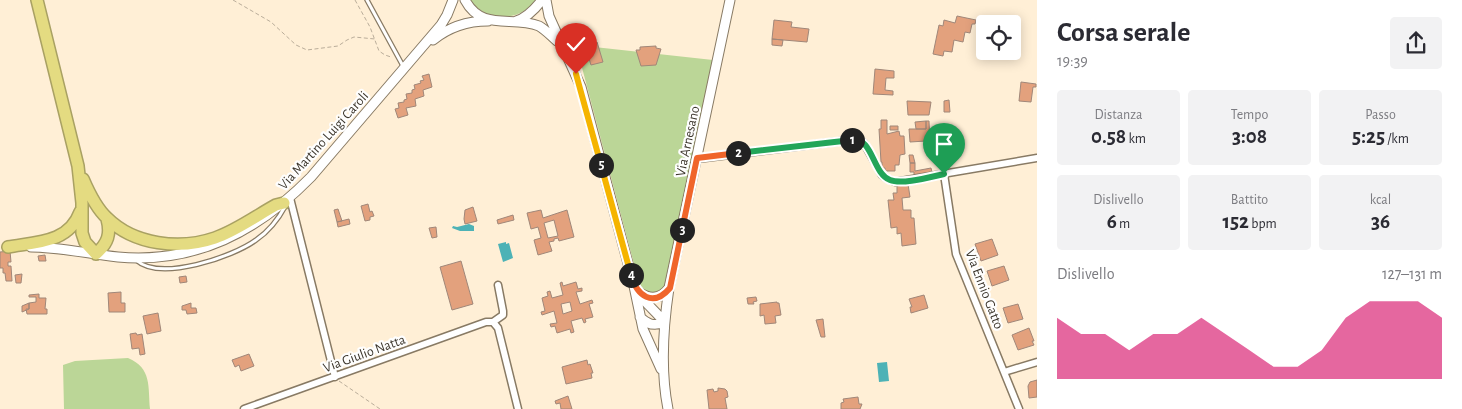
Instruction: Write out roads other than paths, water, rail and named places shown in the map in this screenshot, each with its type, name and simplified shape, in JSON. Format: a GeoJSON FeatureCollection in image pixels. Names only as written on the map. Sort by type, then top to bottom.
{"type":"FeatureCollection","features":[{"type":"Feature","properties":{"kind":"highway"},"geometry":{"type":"LineString","coordinates":[[38,0],[78,166],[82,203],[82,233],[85,242],[96,254],[104,247],[109,235],[106,218]]}},
{"type":"Feature","properties":{"kind":"highway"},"geometry":{"type":"LineString","coordinates":[[78,166],[96,204],[106,218],[136,237],[152,242],[184,244],[216,238],[287,201]]}},
{"type":"Feature","properties":{"kind":"highway"},"geometry":{"type":"LineString","coordinates":[[4,247],[38,242],[61,236],[78,219],[82,203]]}},
{"type":"Feature","properties":{"kind":"main road","name":"Via Martino Luigi Caroli"},"geometry":{"type":"LineString","coordinates":[[4,247],[37,247],[134,258],[172,255],[217,243],[255,225],[287,201],[311,177],[405,69],[444,20],[454,0]]}},
{"type":"Feature","properties":{"kind":"main road"},"geometry":{"type":"LineString","coordinates":[[464,0],[483,18],[493,21]]}},
{"type":"Feature","properties":{"kind":"main road"},"geometry":{"type":"LineString","coordinates":[[510,22],[526,16],[542,0]]}},
{"type":"Feature","properties":{"kind":"main road"},"geometry":{"type":"LineString","coordinates":[[546,0],[549,16],[581,87],[636,288],[640,316],[647,339],[663,374],[668,409]]}},
{"type":"Feature","properties":{"kind":"main road","name":"Via Arnesano"},"geometry":{"type":"LineString","coordinates":[[663,374],[664,322],[670,288],[730,0]]}},
{"type":"Feature","properties":{"kind":"main road","name":"Via Martino Luigi Caroli"},"geometry":{"type":"LineString","coordinates":[[419,51],[438,35],[458,26],[481,21],[528,23],[540,27],[565,51]]}},
{"type":"Feature","properties":{"kind":"main road"},"geometry":{"type":"LineString","coordinates":[[636,288],[651,298],[665,294],[670,288]]}},
{"type":"Feature","properties":{"kind":"main road"},"geometry":{"type":"LineString","coordinates":[[636,288],[648,306],[664,322],[660,325],[652,325],[645,322],[640,316]]}},
{"type":"Feature","properties":{"kind":"street"},"geometry":{"type":"LineString","coordinates":[[697,158],[858,139],[864,143],[880,172],[895,182],[1037,158]]}},
{"type":"Feature","properties":{"kind":"street","name":"Via Ennio Gatto"},"geometry":{"type":"LineString","coordinates":[[944,174],[956,254],[1019,409]]}},
{"type":"Feature","properties":{"kind":"street"},"geometry":{"type":"LineString","coordinates":[[287,201],[335,377]]}},
{"type":"Feature","properties":{"kind":"street"},"geometry":{"type":"LineString","coordinates":[[498,285],[503,315],[493,322],[498,328],[518,409]]}},
{"type":"Feature","properties":{"kind":"street","name":"Via Giulio Natta"},"geometry":{"type":"LineString","coordinates":[[244,409],[486,322],[493,322]]}},
{"type":"Feature","properties":{"kind":"street"},"geometry":{"type":"LineString","coordinates":[[1004,372],[1037,362]]}},
{"type":"Feature","properties":{"kind":"lane"},"geometry":{"type":"LineString","coordinates":[[367,0],[405,69]]}},
{"type":"Feature","properties":{"kind":"lane"},"geometry":{"type":"LineString","coordinates":[[134,258],[141,264],[150,267],[180,268],[234,252],[248,246],[263,235],[282,214],[287,201]]}},
{"type":"Feature","properties":{"kind":"water"},"geometry":{"type":"Polygon","coordinates":[[[469,224],[474,226],[474,231],[460,231],[452,228],[453,226],[469,224]]]}},
{"type":"Feature","properties":{"kind":"water"},"geometry":{"type":"Polygon","coordinates":[[[506,242],[506,244],[509,243],[513,258],[503,262],[498,244],[506,242]]]}},
{"type":"Feature","properties":{"kind":"water"},"geometry":{"type":"Polygon","coordinates":[[[887,362],[889,381],[879,382],[877,363],[887,362]]]}}]}
